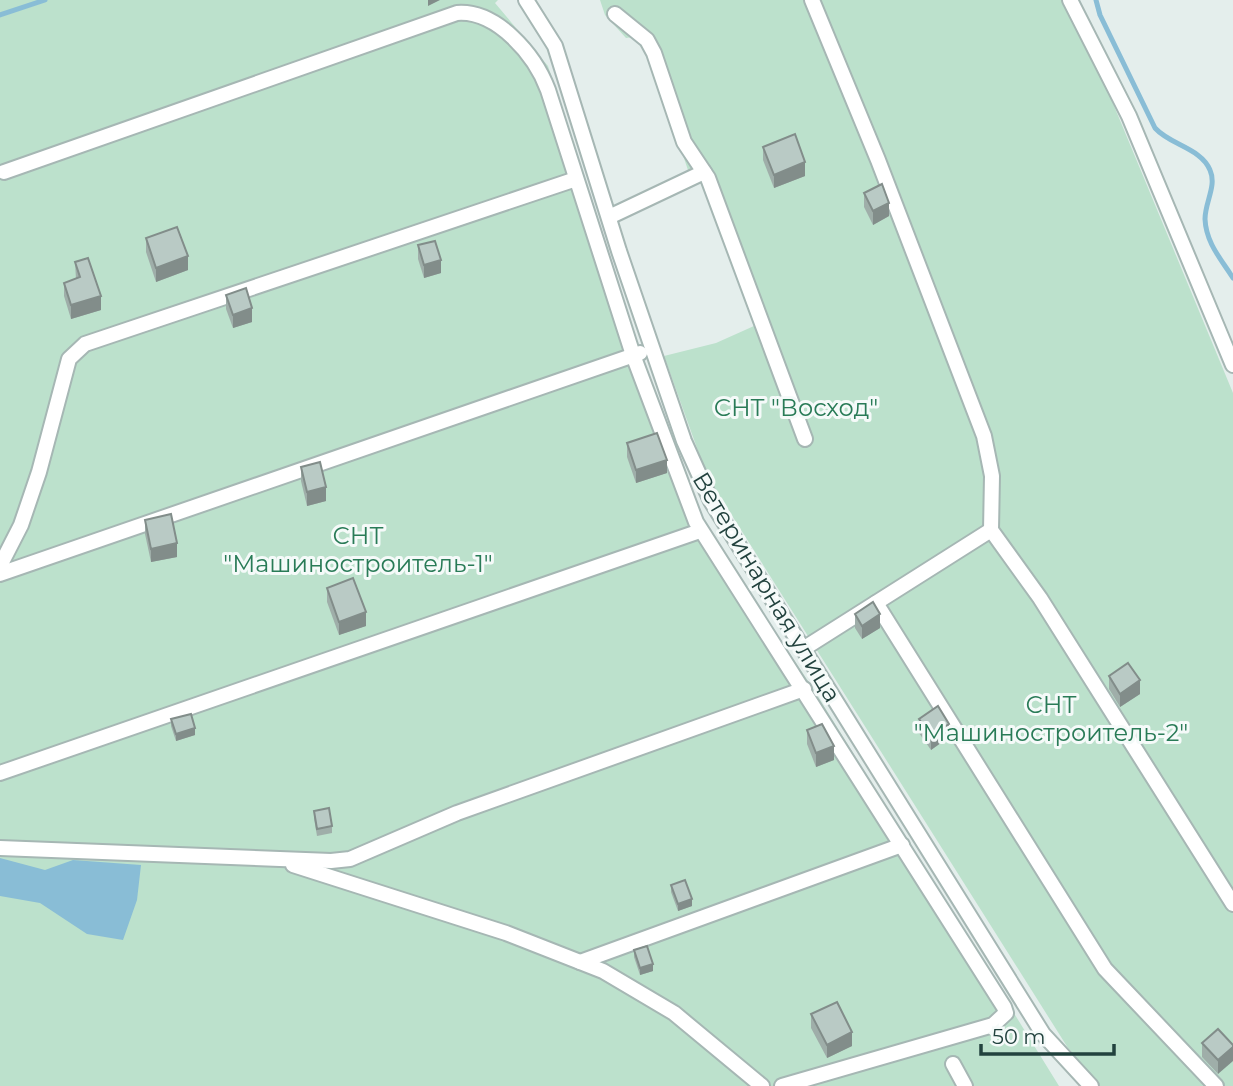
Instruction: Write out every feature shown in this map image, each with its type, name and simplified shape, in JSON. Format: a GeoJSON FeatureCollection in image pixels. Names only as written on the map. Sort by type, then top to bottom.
{"type":"FeatureCollection","features":[{"type":"Feature","properties":{"kind":"street","name":"Ветеринарная улица"},"geometry":{"type":"LineString","coordinates":[[526,0],[555,46],[609,217],[697,474],[1043,1034],[1091,1086]]}},
{"type":"Feature","properties":{"kind":"street"},"geometry":{"type":"LineString","coordinates":[[812,0],[878,160],[984,436],[992,477],[991,530],[1040,598],[1233,904]]}},
{"type":"Feature","properties":{"kind":"street"},"geometry":{"type":"LineString","coordinates":[[1070,0],[1129,116],[1233,365]]}},
{"type":"Feature","properties":{"kind":"street"},"geometry":{"type":"LineString","coordinates":[[4,172],[457,13],[469,12],[492,20],[537,66],[548,90],[633,355],[700,531],[804,689],[1006,1013],[993,1025],[782,1086]]}},
{"type":"Feature","properties":{"kind":"street"},"geometry":{"type":"LineString","coordinates":[[615,14],[636,30],[650,47],[684,142],[704,172],[804,439]]}},
{"type":"Feature","properties":{"kind":"street"},"geometry":{"type":"LineString","coordinates":[[609,217],[704,172]]}},
{"type":"Feature","properties":{"kind":"street"},"geometry":{"type":"LineString","coordinates":[[0,566],[21,525],[39,472],[69,359],[85,344],[576,179]]}},
{"type":"Feature","properties":{"kind":"street"},"geometry":{"type":"LineString","coordinates":[[0,574],[653,349]]}},
{"type":"Feature","properties":{"kind":"street"},"geometry":{"type":"LineString","coordinates":[[803,649],[991,530]]}},
{"type":"Feature","properties":{"kind":"street"},"geometry":{"type":"LineString","coordinates":[[0,774],[700,531]]}},
{"type":"Feature","properties":{"kind":"street"},"geometry":{"type":"LineString","coordinates":[[876,603],[1105,969],[1216,1086]]}},
{"type":"Feature","properties":{"kind":"street"},"geometry":{"type":"LineString","coordinates":[[0,848],[331,862],[367,854],[445,817],[804,689]]}},
{"type":"Feature","properties":{"kind":"street"},"geometry":{"type":"LineString","coordinates":[[580,962],[902,845]]}},
{"type":"Feature","properties":{"kind":"street"},"geometry":{"type":"LineString","coordinates":[[275,859],[506,933],[603,971],[674,1013],[762,1086]]}},
{"type":"Feature","properties":{"kind":"street"},"geometry":{"type":"LineString","coordinates":[[953,1064],[965,1086]]}},
{"type":"Feature","properties":{"kind":"green space","name":"СНТ \"Машиностроитель-1\""},"geometry":{"type":"Polygon","coordinates":[[[0,0],[498,0],[495,3],[548,66],[641,357],[701,520],[814,690],[1059,1086],[0,1086],[0,0]]]}},
{"type":"Feature","properties":{"kind":"green space","name":"СНТ \"Машиностроитель-2\""},"geometry":{"type":"Polygon","coordinates":[[[600,0],[1063,0],[1100,72],[1233,393],[1233,1086],[1100,1086],[1068,1048],[707,476],[664,356],[716,343],[754,326],[703,183],[693,185],[651,61],[634,37],[626,38],[605,15],[600,0]]]}},
{"type":"Feature","properties":{"kind":"water"},"geometry":{"type":"Polygon","coordinates":[[[0,858],[45,870],[73,860],[141,865],[137,900],[123,940],[87,934],[40,903],[0,896],[0,858]]]}},
{"type":"Feature","properties":{"kind":"building"},"geometry":{"type":"Polygon","coordinates":[[[795,134],[805,162],[774,175],[763,147],[795,134]]]}},
{"type":"Feature","properties":{"kind":"building"},"geometry":{"type":"Polygon","coordinates":[[[882,184],[889,203],[873,211],[864,193],[882,184]]]}},
{"type":"Feature","properties":{"kind":"building"},"geometry":{"type":"Polygon","coordinates":[[[177,227],[188,256],[156,268],[146,238],[177,227]]]}},
{"type":"Feature","properties":{"kind":"building"},"geometry":{"type":"Polygon","coordinates":[[[435,241],[441,260],[424,265],[418,245],[435,241]]]}},
{"type":"Feature","properties":{"kind":"building"},"geometry":{"type":"Polygon","coordinates":[[[88,258],[101,296],[71,305],[64,283],[80,277],[75,262],[88,258]]]}},
{"type":"Feature","properties":{"kind":"building"},"geometry":{"type":"Polygon","coordinates":[[[246,288],[252,308],[233,315],[226,295],[246,288]]]}},
{"type":"Feature","properties":{"kind":"building"},"geometry":{"type":"Polygon","coordinates":[[[657,433],[667,460],[636,470],[627,443],[657,433]]]}},
{"type":"Feature","properties":{"kind":"building"},"geometry":{"type":"Polygon","coordinates":[[[320,462],[326,487],[307,492],[301,467],[320,462]]]}},
{"type":"Feature","properties":{"kind":"building"},"geometry":{"type":"Polygon","coordinates":[[[171,514],[177,543],[151,549],[145,520],[171,514]]]}},
{"type":"Feature","properties":{"kind":"building"},"geometry":{"type":"Polygon","coordinates":[[[353,578],[366,612],[339,622],[327,588],[353,578]]]}},
{"type":"Feature","properties":{"kind":"building"},"geometry":{"type":"Polygon","coordinates":[[[873,602],[880,614],[862,626],[855,614],[873,602]]]}},
{"type":"Feature","properties":{"kind":"building"},"geometry":{"type":"Polygon","coordinates":[[[1128,663],[1140,680],[1120,694],[1109,676],[1128,663]]]}},
{"type":"Feature","properties":{"kind":"building"},"geometry":{"type":"Polygon","coordinates":[[[938,706],[949,724],[931,736],[919,719],[938,706]]]}},
{"type":"Feature","properties":{"kind":"building"},"geometry":{"type":"Polygon","coordinates":[[[191,714],[195,728],[176,734],[171,719],[191,714]]]}},
{"type":"Feature","properties":{"kind":"building"},"geometry":{"type":"Polygon","coordinates":[[[822,724],[834,746],[816,753],[807,730],[822,724]]]}},
{"type":"Feature","properties":{"kind":"building"},"geometry":{"type":"Polygon","coordinates":[[[329,808],[332,826],[317,829],[314,811],[329,808]]]}},
{"type":"Feature","properties":{"kind":"building"},"geometry":{"type":"Polygon","coordinates":[[[685,880],[692,899],[678,904],[671,885],[685,880]]]}},
{"type":"Feature","properties":{"kind":"building"},"geometry":{"type":"Polygon","coordinates":[[[647,946],[653,964],[640,968],[634,950],[647,946]]]}},
{"type":"Feature","properties":{"kind":"building"},"geometry":{"type":"Polygon","coordinates":[[[837,1002],[852,1032],[827,1045],[811,1014],[837,1002]]]}},
{"type":"Feature","properties":{"kind":"building"},"geometry":{"type":"Polygon","coordinates":[[[1218,1029],[1233,1047],[1218,1060],[1202,1043],[1218,1029]]]}},
{"type":"Feature","properties":{"kind":"waterway"},"geometry":{"type":"LineString","coordinates":[[0,15],[45,0]]}},
{"type":"Feature","properties":{"kind":"waterway"},"geometry":{"type":"LineString","coordinates":[[1096,0],[1100,15],[1155,128],[1200,157],[1210,170],[1212,182],[1205,219],[1206,228],[1215,250],[1233,278]]}},
{"type":"Feature","properties":{"kind":"park label","name":"СНТ \"Восход\""},"geometry":{"type":"Point","coordinates":[796,407]}}]}
